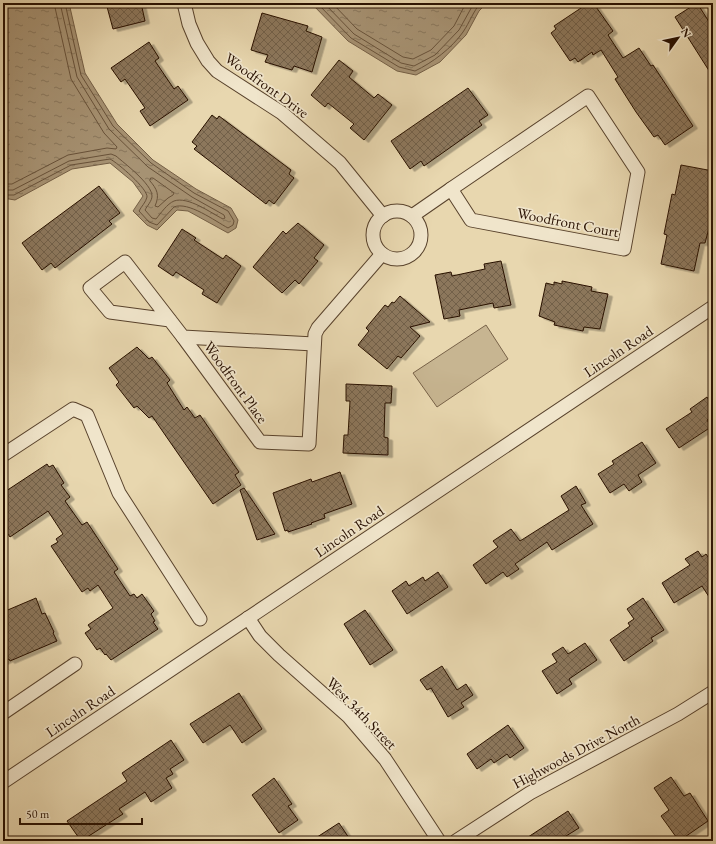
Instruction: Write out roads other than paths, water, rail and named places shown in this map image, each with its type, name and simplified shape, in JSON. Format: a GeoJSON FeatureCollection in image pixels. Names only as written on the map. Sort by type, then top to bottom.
{"type":"FeatureCollection","features":[{"type":"Feature","properties":{"kind":"street","name":"Woodfront Drive"},"geometry":{"type":"LineString","coordinates":[[184,3],[188,24],[196,44],[217,71],[282,113],[340,163],[383,216]]}},
{"type":"Feature","properties":{"kind":"street","name":"Woodfront Court"},"geometry":{"type":"LineString","coordinates":[[412,216],[451,189],[588,96],[638,172],[624,249],[471,220],[451,189]]}},
{"type":"Feature","properties":{"kind":"street"},"geometry":{"type":"LineString","coordinates":[[398,211],[412,216],[418,224],[421,234],[417,248],[410,255],[401,259],[391,258],[382,254],[375,244],[374,231],[378,220],[390,212],[398,211]]}},
{"type":"Feature","properties":{"kind":"street","name":"Woodfront Place"},"geometry":{"type":"LineString","coordinates":[[170,320],[110,312],[90,288],[125,262],[127,264],[170,320],[183,337],[260,442],[309,444],[315,334],[318,328],[382,254]]}},
{"type":"Feature","properties":{"kind":"street","name":"Lincoln Road"},"geometry":{"type":"LineString","coordinates":[[3,782],[713,307]]}},
{"type":"Feature","properties":{"kind":"street","name":"Woodfront Place"},"geometry":{"type":"LineString","coordinates":[[183,337],[314,344]]}},
{"type":"Feature","properties":{"kind":"street"},"geometry":{"type":"LineString","coordinates":[[3,455],[73,409],[88,415],[119,493],[200,619]]}},
{"type":"Feature","properties":{"kind":"street","name":"West 34th Street"},"geometry":{"type":"LineString","coordinates":[[248,618],[260,636],[278,655],[349,717],[385,759],[439,841]]}},
{"type":"Feature","properties":{"kind":"street"},"geometry":{"type":"LineString","coordinates":[[3,713],[75,664]]}},
{"type":"Feature","properties":{"kind":"street","name":"Highwoods Drive North"},"geometry":{"type":"LineString","coordinates":[[456,841],[530,793],[711,697]]}},
{"type":"Feature","properties":{"kind":"water"},"geometry":{"type":"Polygon","coordinates":[[[3,3],[69,3],[85,73],[117,124],[153,160],[196,189],[231,208],[238,220],[236,228],[228,233],[188,211],[177,210],[157,230],[147,225],[133,211],[143,196],[133,182],[110,163],[72,169],[15,200],[3,198],[3,3]]]}},
{"type":"Feature","properties":{"kind":"water"},"geometry":{"type":"Polygon","coordinates":[[[311,3],[487,3],[479,11],[466,35],[440,62],[416,75],[397,71],[348,41],[311,3]]]}}]}
